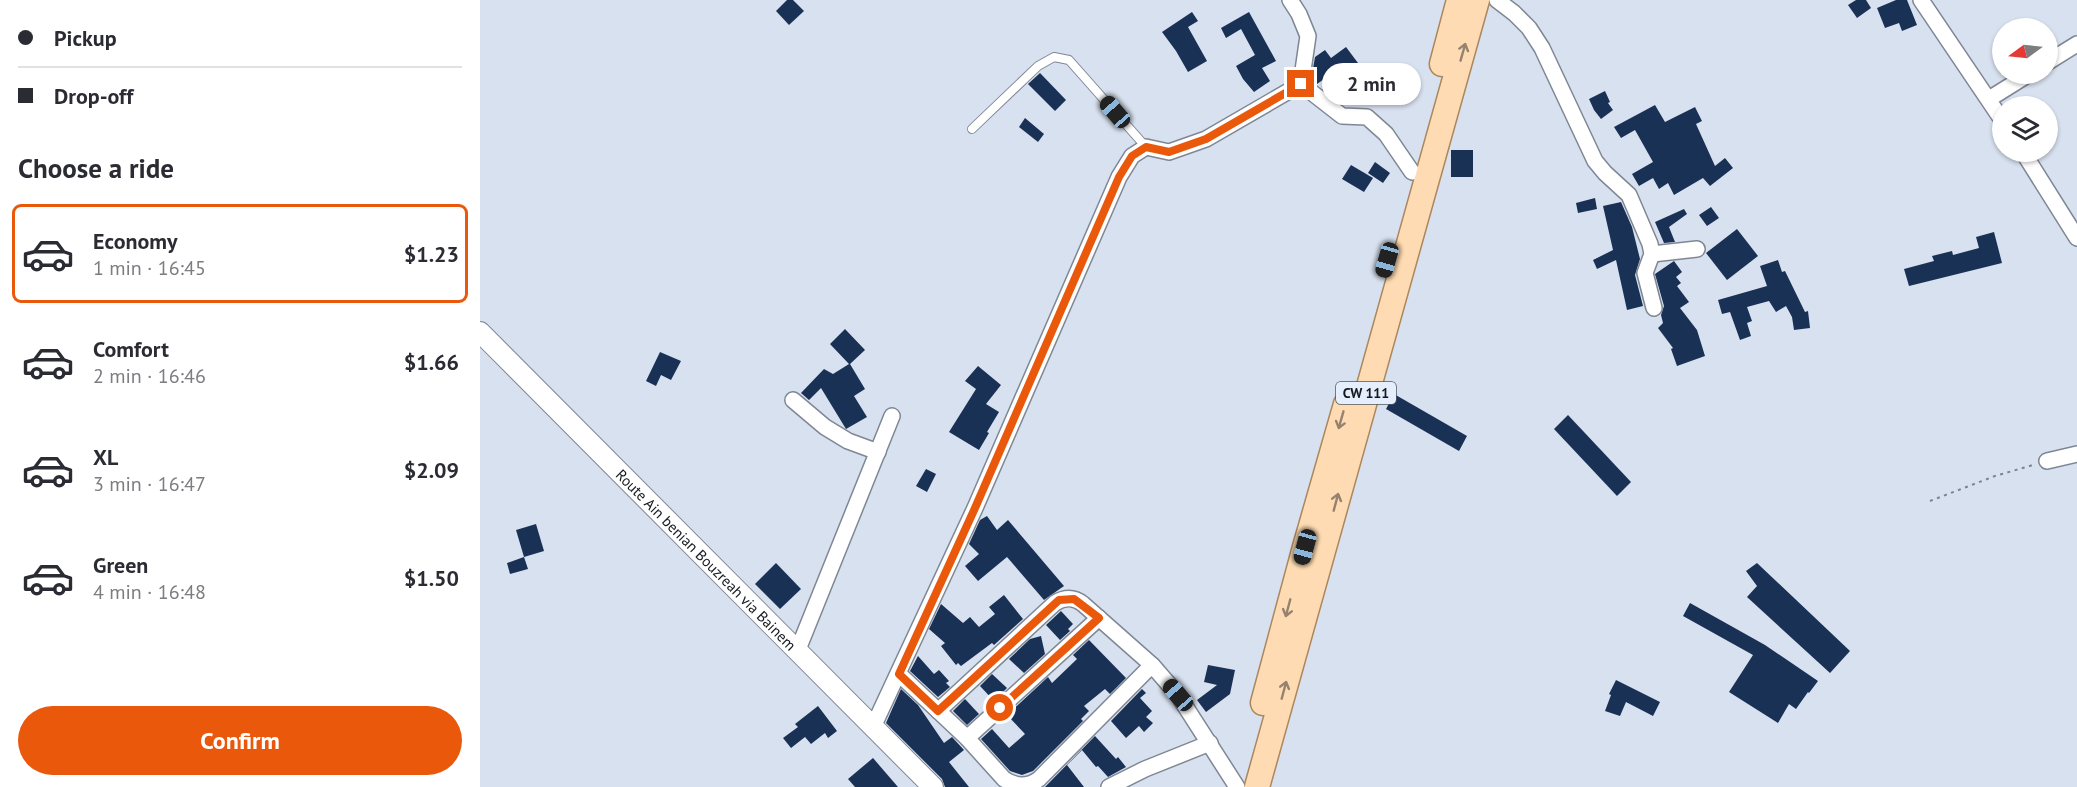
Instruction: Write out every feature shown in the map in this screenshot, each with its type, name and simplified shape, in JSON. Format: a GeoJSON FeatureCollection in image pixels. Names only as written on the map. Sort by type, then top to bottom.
{"type":"FeatureCollection","features":[{"type":"Feature","properties":{"kind":"main road","name":"CW 111"},"geometry":{"type":"LineString","coordinates":[[1239,787],[1460,0]]}},
{"type":"Feature","properties":{"kind":"main road","name":"CW 111"},"geometry":{"type":"LineString","coordinates":[[1257,787],[1477,0]]}},
{"type":"Feature","properties":{"kind":"street"},"geometry":{"type":"LineString","coordinates":[[1290,0],[1308,36],[1301,84]]}},
{"type":"Feature","properties":{"kind":"street"},"geometry":{"type":"LineString","coordinates":[[1497,0],[1529,28],[1542,48],[1595,161],[1629,195],[1633,202],[1652,254],[1645,273],[1654,308]]}},
{"type":"Feature","properties":{"kind":"street"},"geometry":{"type":"LineString","coordinates":[[1922,0],[1992,104]]}},
{"type":"Feature","properties":{"kind":"street"},"geometry":{"type":"LineString","coordinates":[[2058,56],[2077,44]]}},
{"type":"Feature","properties":{"kind":"street"},"geometry":{"type":"LineString","coordinates":[[873,727],[975,508],[1119,177],[1132,156],[1146,147],[1169,152],[1206,139],[1301,84]]}},
{"type":"Feature","properties":{"kind":"street"},"geometry":{"type":"LineString","coordinates":[[1301,84],[1342,116],[1366,117],[1386,134],[1412,172]]}},
{"type":"Feature","properties":{"kind":"street"},"geometry":{"type":"LineString","coordinates":[[1989,99],[2013,84]]}},
{"type":"Feature","properties":{"kind":"street"},"geometry":{"type":"LineString","coordinates":[[2029,162],[2077,238]]}},
{"type":"Feature","properties":{"kind":"street"},"geometry":{"type":"LineString","coordinates":[[1652,254],[1697,249]]}},
{"type":"Feature","properties":{"kind":"street","name":"Route Ain benian Bouzreah via Bainem"},"geometry":{"type":"LineString","coordinates":[[480,332],[933,787]]}},
{"type":"Feature","properties":{"kind":"street"},"geometry":{"type":"LineString","coordinates":[[793,400],[825,427],[848,441],[878,452]]}},
{"type":"Feature","properties":{"kind":"street"},"geometry":{"type":"LineString","coordinates":[[797,652],[892,416]]}},
{"type":"Feature","properties":{"kind":"street"},"geometry":{"type":"LineString","coordinates":[[2047,461],[2077,454]]}},
{"type":"Feature","properties":{"kind":"street"},"geometry":{"type":"LineString","coordinates":[[938,711],[1059,600],[1074,599],[1152,665],[1178,695],[1239,787]]}},
{"type":"Feature","properties":{"kind":"street"},"geometry":{"type":"LineString","coordinates":[[967,738],[1099,618]]}},
{"type":"Feature","properties":{"kind":"street"},"geometry":{"type":"LineString","coordinates":[[899,674],[967,738],[1004,779],[1019,787],[1028,786],[1039,779],[1152,665]]}},
{"type":"Feature","properties":{"kind":"street"},"geometry":{"type":"LineString","coordinates":[[1109,787],[1145,769],[1210,743]]}},
{"type":"Feature","properties":{"kind":"lane"},"geometry":{"type":"LineString","coordinates":[[972,129],[1038,66],[1054,57],[1069,60],[1146,147]]}},
{"type":"Feature","properties":{"kind":"path"},"geometry":{"type":"LineString","coordinates":[[1930,501],[2047,461]]}},
{"type":"Feature","properties":{"kind":"building"},"geometry":{"type":"Polygon","coordinates":[[[787,0],[793,0],[804,11],[789,25],[776,11],[787,0]]]}},
{"type":"Feature","properties":{"kind":"building"},"geometry":{"type":"Polygon","coordinates":[[[1856,0],[1866,0],[1871,8],[1857,18],[1848,5],[1856,0]]]}},
{"type":"Feature","properties":{"kind":"building"},"geometry":{"type":"Polygon","coordinates":[[[1896,0],[1907,0],[1917,25],[1902,31],[1899,23],[1885,28],[1877,8],[1896,0]]]}},
{"type":"Feature","properties":{"kind":"building"},"geometry":{"type":"Polygon","coordinates":[[[1192,12],[1198,21],[1188,27],[1207,61],[1188,72],[1162,32],[1192,12]]]}},
{"type":"Feature","properties":{"kind":"building"},"geometry":{"type":"Polygon","coordinates":[[[1249,12],[1276,61],[1262,68],[1270,81],[1254,92],[1236,66],[1255,55],[1241,29],[1226,38],[1221,28],[1249,12]]]}},
{"type":"Feature","properties":{"kind":"building"},"geometry":{"type":"Polygon","coordinates":[[[1346,47],[1364,71],[1348,82],[1340,102],[1328,93],[1337,70],[1317,84],[1311,80],[1315,57],[1325,50],[1331,58],[1346,47]]]}},
{"type":"Feature","properties":{"kind":"building"},"geometry":{"type":"Polygon","coordinates":[[[1040,73],[1066,100],[1055,111],[1028,84],[1040,73]]]}},
{"type":"Feature","properties":{"kind":"building"},"geometry":{"type":"Polygon","coordinates":[[[1605,91],[1610,102],[1608,103],[1613,110],[1601,119],[1589,99],[1605,91]]]}},
{"type":"Feature","properties":{"kind":"building"},"geometry":{"type":"Polygon","coordinates":[[[1655,105],[1665,122],[1695,107],[1702,121],[1696,124],[1715,166],[1725,158],[1733,168],[1710,186],[1703,178],[1674,195],[1668,183],[1659,189],[1653,178],[1639,186],[1632,174],[1653,162],[1635,130],[1621,138],[1614,127],[1655,105]]]}},
{"type":"Feature","properties":{"kind":"building"},"geometry":{"type":"Polygon","coordinates":[[[1025,118],[1044,134],[1038,142],[1019,127],[1025,118]]]}},
{"type":"Feature","properties":{"kind":"building"},"geometry":{"type":"Polygon","coordinates":[[[1451,150],[1473,150],[1473,177],[1451,177],[1451,150]]]}},
{"type":"Feature","properties":{"kind":"building"},"geometry":{"type":"Polygon","coordinates":[[[1375,162],[1390,173],[1383,183],[1368,173],[1375,162]]]}},
{"type":"Feature","properties":{"kind":"building"},"geometry":{"type":"Polygon","coordinates":[[[1351,165],[1373,178],[1364,192],[1342,179],[1351,165]]]}},
{"type":"Feature","properties":{"kind":"building"},"geometry":{"type":"Polygon","coordinates":[[[1595,198],[1597,209],[1578,213],[1576,203],[1595,198]]]}},
{"type":"Feature","properties":{"kind":"building"},"geometry":{"type":"Polygon","coordinates":[[[1621,202],[1632,227],[1640,259],[1635,275],[1643,306],[1627,310],[1616,260],[1597,269],[1593,260],[1613,250],[1603,206],[1621,202]]]}},
{"type":"Feature","properties":{"kind":"building"},"geometry":{"type":"Polygon","coordinates":[[[1711,207],[1719,218],[1707,226],[1699,215],[1711,207]]]}},
{"type":"Feature","properties":{"kind":"building"},"geometry":{"type":"Polygon","coordinates":[[[1684,209],[1687,214],[1669,227],[1675,242],[1664,243],[1655,222],[1684,209]]]}},
{"type":"Feature","properties":{"kind":"building"},"geometry":{"type":"Polygon","coordinates":[[[1737,229],[1758,256],[1727,280],[1706,253],[1737,229]]]}},
{"type":"Feature","properties":{"kind":"building"},"geometry":{"type":"Polygon","coordinates":[[[1994,232],[2002,263],[1909,286],[1904,269],[1934,261],[1932,256],[1952,251],[1953,255],[1979,248],[1976,237],[1994,232]]]}},
{"type":"Feature","properties":{"kind":"building"},"geometry":{"type":"Polygon","coordinates":[[[1778,260],[1782,272],[1785,271],[1805,312],[1808,311],[1810,328],[1794,330],[1792,317],[1786,306],[1776,312],[1769,301],[1747,307],[1752,321],[1747,323],[1751,336],[1740,340],[1730,312],[1722,314],[1718,300],[1767,286],[1760,266],[1778,260]]]}},
{"type":"Feature","properties":{"kind":"building"},"geometry":{"type":"Polygon","coordinates":[[[1674,261],[1682,272],[1676,277],[1681,283],[1677,286],[1689,302],[1680,308],[1697,330],[1705,356],[1677,366],[1671,349],[1673,348],[1658,328],[1663,323],[1661,315],[1664,306],[1655,274],[1674,261]]]}},
{"type":"Feature","properties":{"kind":"building"},"geometry":{"type":"Polygon","coordinates":[[[845,329],[865,350],[850,364],[865,389],[854,396],[867,417],[846,429],[821,388],[809,400],[801,393],[824,369],[833,374],[849,364],[830,344],[845,329]]]}},
{"type":"Feature","properties":{"kind":"building"},"geometry":{"type":"Polygon","coordinates":[[[660,352],[681,361],[671,380],[661,375],[656,386],[646,381],[660,352]]]}},
{"type":"Feature","properties":{"kind":"building"},"geometry":{"type":"Polygon","coordinates":[[[978,366],[1001,385],[986,404],[999,412],[979,450],[949,432],[976,389],[965,381],[978,366]]]}},
{"type":"Feature","properties":{"kind":"building"},"geometry":{"type":"Polygon","coordinates":[[[1394,394],[1467,436],[1459,451],[1386,409],[1394,394]]]}},
{"type":"Feature","properties":{"kind":"building"},"geometry":{"type":"Polygon","coordinates":[[[1568,415],[1631,482],[1617,496],[1554,429],[1568,415]]]}},
{"type":"Feature","properties":{"kind":"building"},"geometry":{"type":"Polygon","coordinates":[[[926,469],[936,474],[927,492],[916,486],[926,469]]]}},
{"type":"Feature","properties":{"kind":"building"},"geometry":{"type":"Polygon","coordinates":[[[987,516],[997,530],[1008,520],[1064,586],[1044,600],[1007,557],[978,581],[965,566],[979,554],[969,544],[980,520],[987,516]]]}},
{"type":"Feature","properties":{"kind":"building"},"geometry":{"type":"Polygon","coordinates":[[[536,524],[544,551],[524,557],[516,530],[536,524]]]}},
{"type":"Feature","properties":{"kind":"building"},"geometry":{"type":"Polygon","coordinates":[[[524,557],[528,569],[510,574],[507,563],[524,557]]]}},
{"type":"Feature","properties":{"kind":"building"},"geometry":{"type":"Polygon","coordinates":[[[776,563],[801,589],[780,609],[755,584],[776,563]]]}},
{"type":"Feature","properties":{"kind":"building"},"geometry":{"type":"Polygon","coordinates":[[[1757,563],[1850,651],[1830,673],[1747,597],[1757,586],[1746,571],[1757,563]]]}},
{"type":"Feature","properties":{"kind":"building"},"geometry":{"type":"Polygon","coordinates":[[[1004,595],[1023,619],[994,645],[992,643],[961,666],[958,663],[956,665],[941,646],[945,643],[929,629],[941,604],[963,623],[970,617],[979,627],[995,614],[989,607],[1004,595]]]}},
{"type":"Feature","properties":{"kind":"building"},"geometry":{"type":"Polygon","coordinates":[[[1690,603],[1765,645],[1818,681],[1796,709],[1789,704],[1778,723],[1729,692],[1753,655],[1683,616],[1690,603]]]}},
{"type":"Feature","properties":{"kind":"building"},"geometry":{"type":"Polygon","coordinates":[[[1061,611],[1073,624],[1068,629],[1070,631],[1060,640],[1046,625],[1061,611]]]}},
{"type":"Feature","properties":{"kind":"building"},"geometry":{"type":"Polygon","coordinates":[[[1041,636],[1045,654],[1024,673],[1009,659],[1030,639],[1041,636]]]}},
{"type":"Feature","properties":{"kind":"building"},"geometry":{"type":"Polygon","coordinates":[[[1089,640],[1126,678],[1110,694],[1105,689],[1084,706],[1089,711],[1081,719],[1083,721],[1033,771],[1022,775],[1010,771],[981,739],[992,729],[1009,748],[1025,734],[1007,715],[1048,677],[1052,683],[1077,659],[1073,655],[1089,640]]]}},
{"type":"Feature","properties":{"kind":"building"},"geometry":{"type":"Polygon","coordinates":[[[918,656],[934,674],[939,670],[949,681],[946,683],[950,687],[938,697],[910,671],[918,656]]]}},
{"type":"Feature","properties":{"kind":"building"},"geometry":{"type":"Polygon","coordinates":[[[1208,665],[1235,670],[1230,694],[1206,712],[1197,700],[1217,685],[1204,682],[1208,665]]]}},
{"type":"Feature","properties":{"kind":"building"},"geometry":{"type":"Polygon","coordinates":[[[992,674],[1007,688],[994,701],[980,686],[992,674]]]}},
{"type":"Feature","properties":{"kind":"building"},"geometry":{"type":"Polygon","coordinates":[[[1616,680],[1660,702],[1653,716],[1626,702],[1620,716],[1605,711],[1611,695],[1609,694],[1616,680]]]}},
{"type":"Feature","properties":{"kind":"building"},"geometry":{"type":"Polygon","coordinates":[[[901,689],[918,705],[944,743],[952,737],[964,750],[949,762],[969,787],[945,787],[942,779],[886,723],[901,689]]]}},
{"type":"Feature","properties":{"kind":"building"},"geometry":{"type":"Polygon","coordinates":[[[1142,689],[1146,693],[1140,698],[1152,711],[1146,717],[1153,723],[1144,732],[1139,726],[1126,738],[1111,721],[1142,689]]]}},
{"type":"Feature","properties":{"kind":"building"},"geometry":{"type":"Polygon","coordinates":[[[965,699],[979,714],[967,725],[953,711],[965,699]]]}},
{"type":"Feature","properties":{"kind":"building"},"geometry":{"type":"Polygon","coordinates":[[[818,706],[837,731],[828,738],[825,733],[811,744],[805,737],[791,748],[783,738],[798,727],[795,724],[818,706]]]}},
{"type":"Feature","properties":{"kind":"building"},"geometry":{"type":"Polygon","coordinates":[[[1095,736],[1126,767],[1108,777],[1082,750],[1067,765],[1084,787],[1045,787],[1095,736]]]}},
{"type":"Feature","properties":{"kind":"building"},"geometry":{"type":"Polygon","coordinates":[[[873,758],[898,787],[855,787],[848,779],[873,758]]]}},
{"type":"Feature","properties":{"kind":"route"},"geometry":{"type":"LineString","coordinates":[[1000,708],[1099,618],[1079,601],[1069,598],[1059,600],[938,711],[899,674],[975,508],[1119,177],[1132,156],[1146,147],[1169,152],[1206,139],[1301,84]]}}]}
